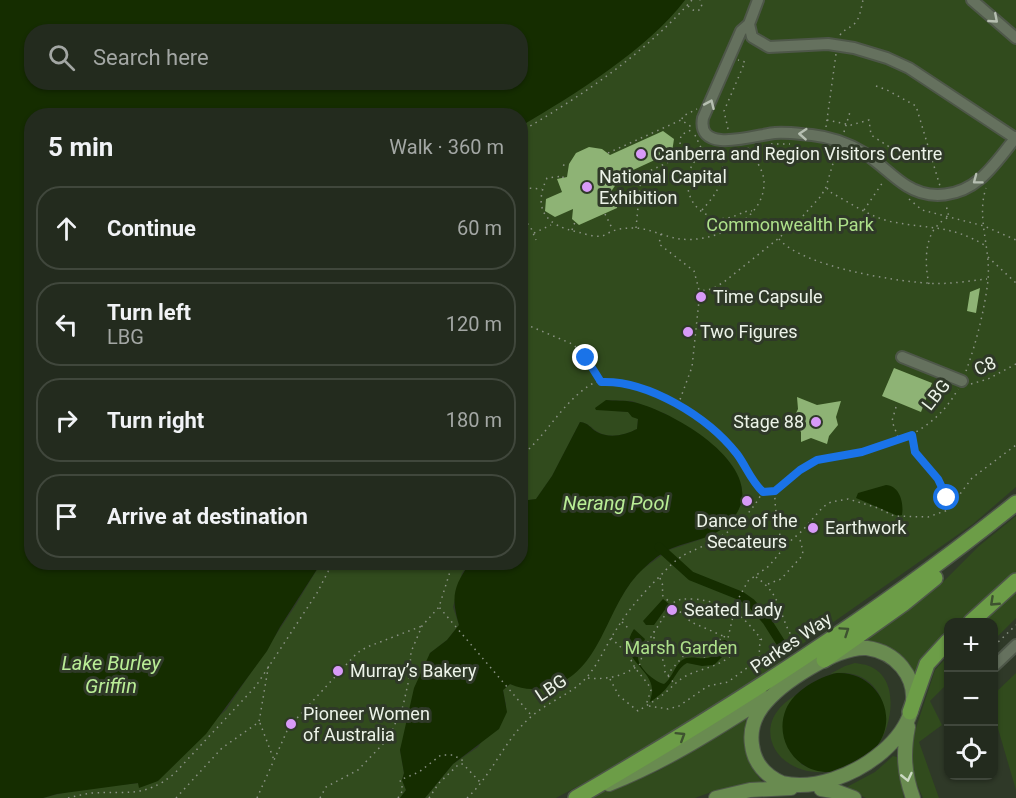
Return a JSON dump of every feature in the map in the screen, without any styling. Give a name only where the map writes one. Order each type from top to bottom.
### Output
[{"type":"highway","name":"Parkes Way","points":[[576,798],[659,750],[818,649],[921,577],[1016,503]]},
{"type":"highway","points":[[824,660],[903,604],[1016,509]]},
{"type":"highway","points":[[975,618],[1016,581]]},
{"type":"highway","points":[[910,712],[927,664],[944,645]]},
{"type":"main road","points":[[854,798],[838,792],[784,784],[766,773],[755,757],[752,731],[755,718],[768,700],[782,688],[824,660],[844,650],[872,648],[886,654],[900,665],[909,679],[912,694],[904,754],[906,776],[913,798]]},
{"type":"main road","name":"Parkes Way","points":[[576,798],[664,760],[782,688]]},
{"type":"main road","points":[[716,798],[750,790],[825,787],[839,783],[870,767],[889,750],[910,712]]},
{"type":"street","points":[[749,24],[752,37],[769,47],[838,45],[870,52],[902,64],[1015,138],[990,169],[973,184],[954,194],[943,195],[914,189],[862,152],[824,136],[774,133],[732,142],[707,135],[702,124],[741,31],[749,24],[758,0]]},
{"type":"street","points":[[972,0],[1016,38]]},
{"type":"street","points":[[902,357],[962,381]]},
{"type":"street","points":[[998,661],[1016,645]]},
{"type":"path","points":[[528,127],[625,63],[675,19],[692,0]]},
{"type":"path","points":[[687,5],[694,11],[698,11],[702,7],[700,0]]},
{"type":"path","points":[[824,136],[838,45],[843,30],[853,26],[858,19],[863,0]]},
{"type":"path","points":[[732,142],[724,111],[745,62]]},
{"type":"path","points":[[876,86],[916,106],[949,217],[936,226],[927,255],[925,267],[929,284]]},
{"type":"path","points":[[608,153],[681,120],[683,116],[703,105]]},
{"type":"path","points":[[700,291],[712,289],[724,282],[802,217],[826,188],[850,112]]},
{"type":"path","points":[[681,120],[694,129],[696,141],[704,152]]},
{"type":"path","points":[[827,120],[851,126],[869,120],[871,135],[894,150],[894,166],[864,210]]},
{"type":"path","points":[[680,144],[681,135],[694,129]]},
{"type":"path","points":[[762,144],[792,143]]},
{"type":"path","points":[[716,156],[755,146]]},
{"type":"path","points":[[563,178],[547,178],[543,189],[544,215],[553,224],[572,231],[603,236],[614,230],[636,228],[679,239],[710,236],[724,232],[746,219],[762,197],[763,173],[749,148]]},
{"type":"path","points":[[625,174],[632,179],[696,151],[723,159],[723,176],[715,195],[701,211]]},
{"type":"path","points":[[704,152],[691,166],[687,176],[690,198],[701,211],[717,218],[737,216],[750,209],[753,212]]},
{"type":"path","points":[[563,165],[568,166]]},
{"type":"path","points":[[636,228],[642,174]]},
{"type":"path","name":"LBG","points":[[775,491],[800,470],[817,460],[862,452],[912,435],[939,416],[951,402],[975,347],[988,279],[988,247],[981,217],[986,187]]},
{"type":"path","points":[[528,188],[543,189]]},
{"type":"path","points":[[826,188],[864,210],[892,222],[936,226],[966,236],[988,247]]},
{"type":"path","points":[[618,199],[640,189]]},
{"type":"path","points":[[604,214],[614,230]]},
{"type":"path","points":[[572,231],[575,222]]},
{"type":"path","points":[[533,234],[553,224]]},
{"type":"path","points":[[528,226],[536,240]]},
{"type":"path","points":[[984,226],[1016,240]]},
{"type":"path","points":[[661,234],[659,244],[694,272],[700,291],[692,367],[678,405]]},
{"type":"path","points":[[779,238],[786,248],[802,255],[849,270],[885,278],[929,284],[988,279]]},
{"type":"path","points":[[988,256],[1016,284]]},
{"type":"path","points":[[528,325],[570,343],[579,350],[601,382]]},
{"type":"path","name":"C8","points":[[962,381],[973,385],[1016,364]]},
{"type":"path","points":[[528,451],[563,407],[575,395],[594,383],[629,384],[660,396],[705,423],[736,453],[755,485],[763,492],[775,491],[774,502],[782,551]]},
{"type":"path","points":[[896,407],[892,421],[899,441]]},
{"type":"path","points":[[912,435],[915,452],[938,479],[952,506]]},
{"type":"path","points":[[728,638],[733,611],[748,581],[769,567],[831,502],[848,499],[878,508],[894,516],[928,517],[952,506],[972,478],[1016,445]]},
{"type":"path","name":"LBG","points":[[467,798],[531,716],[572,691],[586,678],[622,621],[667,568],[683,554],[714,541],[737,524],[753,509],[763,492]]},
{"type":"path","points":[[767,585],[781,579],[802,555],[798,535]]},
{"type":"path","points":[[68,798],[90,793],[138,793],[160,785],[187,761],[256,686],[269,662],[317,593],[329,570]]},
{"type":"path","points":[[320,798],[326,787],[358,770],[391,733],[403,706],[409,679],[411,652],[422,626],[439,607],[451,570]]},
{"type":"path","points":[[755,576],[774,592],[781,606],[784,625],[794,640]]},
{"type":"path","points":[[610,679],[619,696],[638,711],[667,692],[675,683],[717,665],[735,651],[728,638],[691,622],[662,595],[663,586],[659,577]]},
{"type":"path","points":[[586,678],[610,679],[640,664],[644,648],[671,603],[678,599],[708,600],[720,603],[750,624],[764,643]]},
{"type":"path","points":[[439,607],[531,716]]},
{"type":"path","points":[[622,621],[629,629]]},
{"type":"path","points":[[998,641],[1016,625]]},
{"type":"path","points":[[257,798],[287,731],[357,653],[422,626]]},
{"type":"path","points":[[655,630],[655,644],[665,665],[665,672],[675,683]]},
{"type":"path","points":[[670,678],[670,670],[687,652],[705,657],[711,654],[723,636]]},
{"type":"path","points":[[611,638],[628,654],[646,680],[651,690],[647,705]]},
{"type":"path","points":[[647,705],[653,708],[668,709],[679,705],[708,686],[728,682],[759,659],[760,638]]},
{"type":"path","points":[[269,662],[260,723],[274,761]]},
{"type":"path","points":[[176,798],[222,748],[260,723]]},
{"type":"path","points":[[398,798],[403,789],[401,780],[419,772],[441,755],[453,755],[462,760],[463,764],[481,782]]},
{"type":"path","points":[[429,798],[448,774],[459,764],[463,764]]},
{"type":"green space","name":"Commonwealth Park","points":[[685,0],[1016,0],[1016,487],[973,524],[781,659],[782,663],[640,753],[556,798],[425,798],[453,764],[478,747],[506,705],[503,690],[510,684],[535,690],[563,683],[599,641],[611,613],[640,571],[669,550],[702,539],[742,503],[742,487],[666,414],[632,401],[606,400],[617,411],[628,412],[638,419],[637,429],[612,436],[598,432],[586,423],[580,422],[552,476],[536,499],[528,500],[528,122],[665,22]]},
{"type":"green space","points":[[1016,516],[1016,574],[968,618],[944,618],[944,640],[916,677],[907,663],[864,642],[863,640],[937,588],[979,546]]},
{"type":"green space","points":[[317,570],[464,570],[453,607],[459,625],[447,640],[430,653],[400,750],[404,773],[402,780],[406,790],[400,798],[43,798],[103,787],[139,783],[139,787],[226,710]]},
{"type":"green space","points":[[1016,591],[1016,618],[998,636],[998,618],[988,618]]},
{"type":"green space","points":[[944,660],[944,687],[930,701],[942,725],[919,742],[939,798],[923,798],[908,764],[914,734],[935,670]]},
{"type":"green space","points":[[855,663],[867,665],[879,672],[886,681],[889,691],[890,715],[883,737],[877,746],[883,732],[885,718],[878,693],[870,683],[859,676],[846,673],[830,674]]},
{"type":"green space","points":[[1016,673],[1016,790],[998,729],[998,690]]},
{"type":"green space","points":[[798,694],[791,701],[801,764],[826,772],[808,771],[792,765],[773,745],[770,732],[773,719],[782,706]]},
{"type":"green space","points":[[746,718],[747,752],[762,782],[714,791],[695,798],[588,798],[658,771]]},
{"type":"green space","points":[[893,756],[897,757],[904,798],[866,798],[845,788],[875,772]]},
{"type":"water","name":"Lake Burley Griffin","points":[[0,0],[685,0],[670,18],[631,53],[609,70],[528,122],[528,108],[24,108],[24,570],[317,570],[267,651],[206,734],[158,781],[139,788],[138,783],[43,798],[0,798]]},
{"type":"water","name":"Nerang Pool","points":[[606,400],[630,401],[672,417],[694,430],[715,446],[731,464],[741,483],[741,503],[730,522],[716,533],[668,550],[640,572],[628,586],[592,654],[581,668],[567,679],[549,687],[529,689],[510,684],[503,690],[507,712],[499,729],[453,764],[425,798],[400,798],[406,790],[402,780],[404,773],[400,750],[414,688],[430,653],[447,640],[459,625],[454,599],[457,586],[466,570],[528,570],[528,500],[536,499],[552,476],[580,422],[597,432],[612,436],[637,429],[638,419],[632,417],[628,412],[596,410],[595,408]]},
{"type":"water","points":[[886,485],[895,488],[898,492],[902,515],[898,516],[856,498],[858,493]]},
{"type":"water","points":[[663,599],[669,604],[654,625],[646,625],[643,621]]},
{"type":"water","points":[[634,629],[645,639],[638,657],[641,666],[652,677],[664,684],[682,660],[711,657],[720,641],[728,642],[732,647],[732,653],[722,657],[714,665],[702,666],[687,663],[664,691],[650,702],[652,691],[650,681],[631,655],[629,648],[629,639]]},
{"type":"water","points":[[837,673],[851,674],[863,679],[873,687],[885,708],[886,721],[884,734],[873,750],[847,767],[834,772],[825,772],[804,765],[789,751],[783,731],[783,720],[786,709],[795,696],[815,681]]},
{"type":"building","name":"National Capital Exhibition","points":[[663,131],[674,139],[672,152],[631,171],[642,179],[632,185],[621,177],[610,193],[618,199],[617,208],[579,225],[572,219],[573,209],[555,217],[545,211],[546,199],[562,192],[557,179],[567,177],[569,164],[576,153],[589,147],[602,149],[610,155]]},
{"type":"building","points":[[980,288],[976,313],[967,311],[970,292]]},
{"type":"building","points":[[894,368],[932,383],[921,412],[882,396]]},
{"type":"building","name":"Stage 88","points":[[797,397],[817,405],[841,401],[836,417],[838,425],[829,436],[827,444],[811,438],[801,442],[801,432],[793,419],[798,409]]},
{"type":"waterway","points":[[659,547],[691,576],[741,596],[751,603],[767,621],[786,651]]},
{"type":"place","name":"Canberra and Region Visitors Centre","points":[[641,154]]},
{"type":"place","name":"National Capital Exhibition","points":[[587,187]]},
{"type":"place","name":"Time Capsule","points":[[701,297]]},
{"type":"place","name":"Two Figures","points":[[688,332]]},
{"type":"place","name":"Stage 88","points":[[816,422]]},
{"type":"place","name":"Dance of the Secateurs","points":[[747,501]]},
{"type":"place","name":"Earthwork","points":[[813,528]]},
{"type":"place","name":"Seated Lady","points":[[672,610]]},
{"type":"place","name":"Murray’s Bakery","points":[[338,671]]},
{"type":"place","name":"Pioneer Women of Australia","points":[[291,724]]},
{"type":"route","points":[[586,358],[601,382],[629,384],[660,396],[697,416],[736,453],[755,485],[763,492],[775,491],[800,470],[817,460],[862,452],[912,435],[915,452],[938,479],[947,498]]},
{"type":"park label","name":"Marsh Garden","points":[[681,648]]}]
